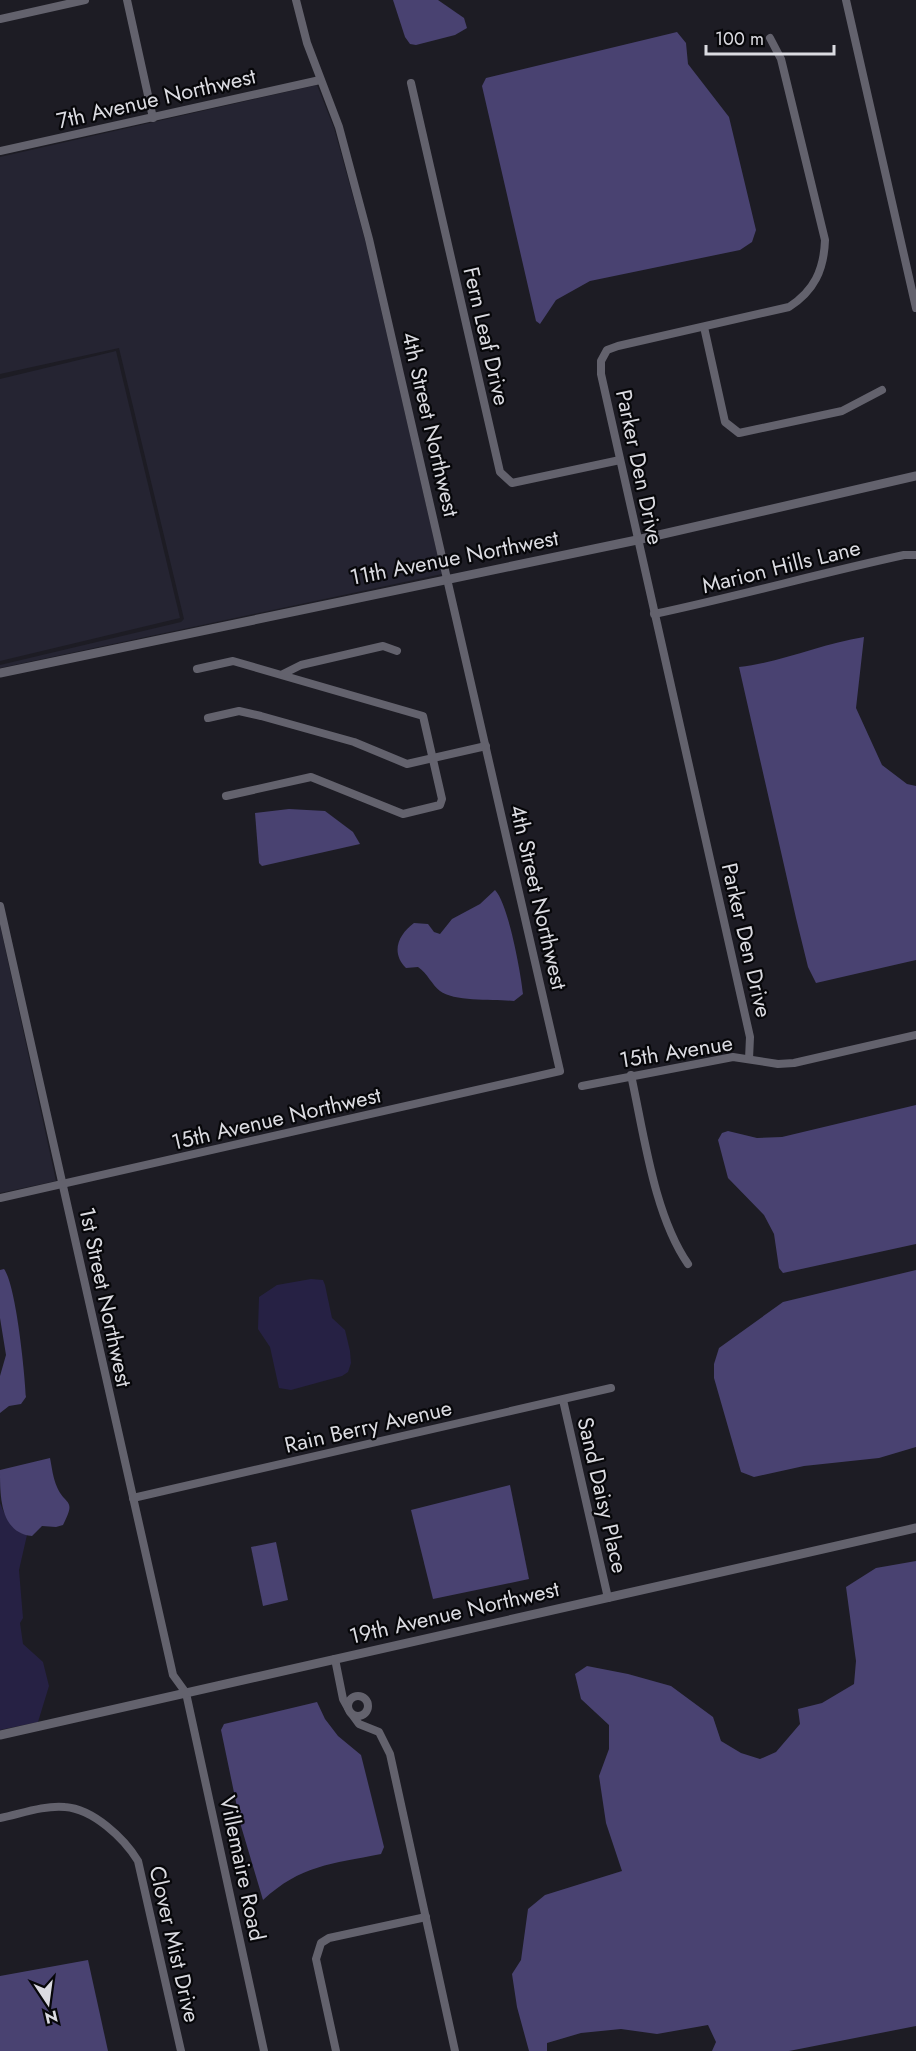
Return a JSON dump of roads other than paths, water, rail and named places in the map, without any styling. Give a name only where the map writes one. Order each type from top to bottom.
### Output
[{"type":"street","points":[[0,19],[85,0]]},
{"type":"street","points":[[127,0],[153,118]]},
{"type":"street","name":"4th Street Northwest","points":[[296,0],[320,80],[339,127],[369,239],[560,1071]]},
{"type":"street","points":[[846,0],[916,308]]},
{"type":"street","name":"Parker Den Drive","points":[[750,1059],[750,1037],[637,540],[601,374],[601,361],[607,350],[789,307],[812,287],[819,276],[824,259],[825,240],[783,70],[770,38]]},
{"type":"street","name":"7th Avenue Northwest","points":[[0,152],[320,80]]},
{"type":"street","name":"Fern Leaf Drive","points":[[411,83],[500,472],[505,479],[518,482],[620,460]]},
{"type":"street","points":[[704,327],[725,422],[739,433],[842,411],[882,390]]},
{"type":"street","name":"11th Avenue Northwest","points":[[0,673],[637,540],[916,476]]},
{"type":"street","name":"Marion Hills Lane","points":[[654,614],[758,592],[809,576],[904,555],[916,555]]},
{"type":"street","points":[[283,674],[301,665],[383,646],[397,651]]},
{"type":"street","points":[[197,669],[232,661],[423,716],[442,800],[440,805],[403,814],[311,777],[226,796]]},
{"type":"street","points":[[208,718],[239,711],[348,740],[407,764],[486,746]]},
{"type":"street","name":"1st Street Northwest","points":[[0,906],[173,1675],[186,1693]]},
{"type":"street","name":"15th Avenue","points":[[582,1086],[716,1060],[750,1059],[778,1064],[794,1063],[916,1035]]},
{"type":"street","name":"15th Avenue Northwest","points":[[0,1198],[560,1071]]},
{"type":"street","points":[[631,1075],[664,1219],[674,1245],[688,1264]]},
{"type":"street","name":"Rain Berry Avenue","points":[[133,1498],[611,1388]]},
{"type":"street","name":"Sand Daisy Place","points":[[563,1400],[608,1598]]},
{"type":"street","name":"19th Avenue Northwest","points":[[0,1736],[916,1528]]},
{"type":"street","points":[[335,1659],[343,1699],[359,1724],[379,1732],[390,1754],[455,2051]]},
{"type":"street","points":[[341,1688],[365,1700],[369,1728]]},
{"type":"street","name":"Villemaire Road","points":[[186,1693],[264,2051]]},
{"type":"street","points":[[350,1711],[349,1702],[355,1697]]},
{"type":"street","points":[[350,1711],[361,1715],[366,1711]]},
{"type":"street","name":"Clover Mist Drive","points":[[0,1817],[65,1807],[82,1811],[127,1842],[138,1861],[181,2051]]},
{"type":"street","points":[[336,2051],[316,1959],[321,1944],[329,1938],[426,1917]]}]
